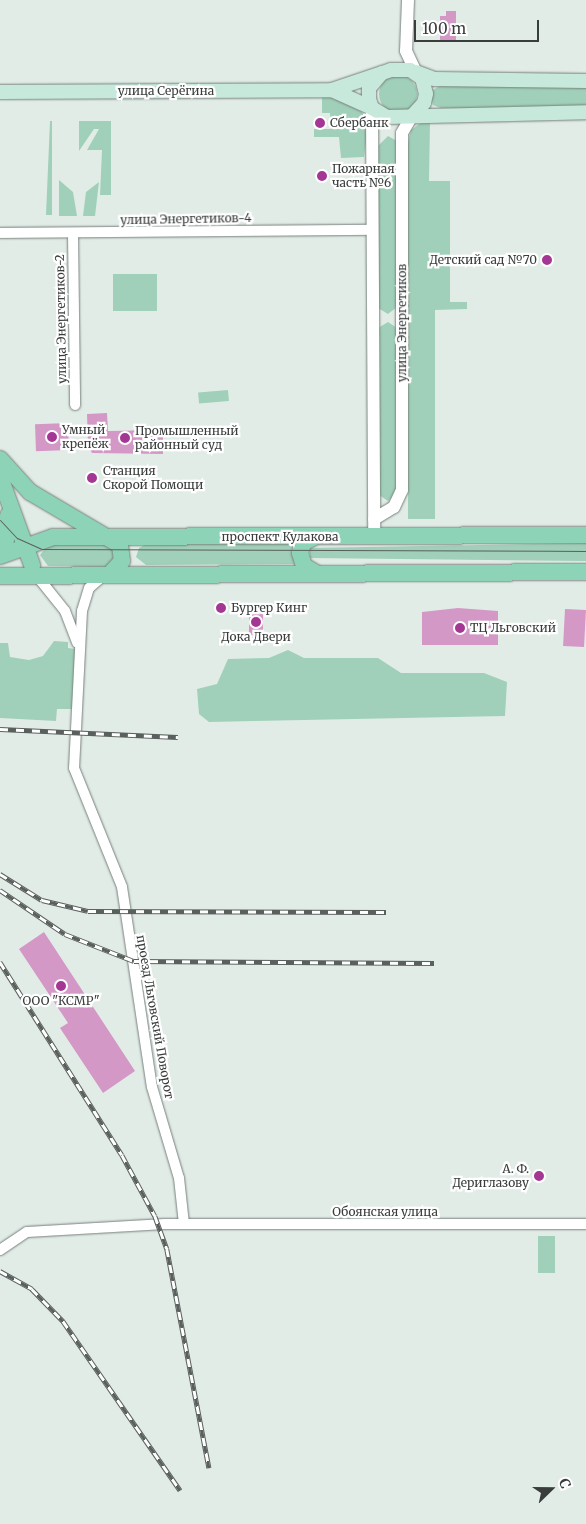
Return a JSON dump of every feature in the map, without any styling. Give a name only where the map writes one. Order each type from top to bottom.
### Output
[{"type":"main road","points":[[332,90],[382,73],[401,69],[434,79],[586,81]]},
{"type":"main road","points":[[412,116],[424,103],[426,94],[416,72]]},
{"type":"main road","points":[[372,108],[369,88],[382,73]]},
{"type":"main road","points":[[332,90],[387,117],[586,112]]},
{"type":"main road","name":"улица Серёгина","points":[[0,92],[332,90]]},
{"type":"main road","name":"проспект Кулакова","points":[[0,459],[30,492],[109,537],[586,535]]},
{"type":"main road","points":[[2,481],[23,546],[35,571]]},
{"type":"main road","points":[[0,550],[9,528],[2,481]]},
{"type":"main road","points":[[316,536],[303,543],[300,552],[304,566],[316,573]]},
{"type":"main road","points":[[35,571],[35,546],[53,537]]},
{"type":"main road","points":[[0,556],[23,546],[53,537],[109,537],[120,545],[123,555],[120,567],[110,574]]},
{"type":"main road","points":[[0,576],[35,571],[110,574],[586,572]]},
{"type":"street","points":[[408,0],[406,51],[416,72]]},
{"type":"street","points":[[382,73],[399,62],[406,51]]},
{"type":"street","points":[[372,108],[374,537]]},
{"type":"street","name":"улица Энергетиков","points":[[374,519],[394,507],[402,490],[402,133],[412,116]]},
{"type":"street","name":"улица Энергетиков-4","points":[[0,234],[372,230]]},
{"type":"street","name":"улица Энергетиков-2","points":[[73,233],[75,405]]},
{"type":"street","points":[[35,571],[65,611],[80,655]]},
{"type":"street","name":"проезд Льговский Поворот","points":[[110,574],[96,580],[84,598],[74,768],[122,887],[152,1087],[179,1178],[184,1224]]},
{"type":"street","points":[[0,1250],[28,1232],[184,1224]]},
{"type":"street","name":"Обоянская улица","points":[[184,1224],[586,1224]]},
{"type":"green space","points":[[398,75],[412,80],[417,94],[412,108],[398,113],[384,108],[379,94],[384,80]]},
{"type":"green space","points":[[441,85],[586,85],[586,108],[441,108],[433,105],[430,92]]},
{"type":"green space","points":[[322,95],[332,95],[362,112],[368,124],[364,157],[341,158],[339,137],[314,137],[314,129],[331,129],[330,113],[322,113]]},
{"type":"green space","points":[[50,121],[52,121],[52,215],[46,215]]},
{"type":"green space","points":[[79,121],[111,121],[111,195],[100,195],[102,150],[87,150],[99,129],[94,129],[79,151]]},
{"type":"green space","points":[[422,122],[430,122],[429,181],[450,181],[450,302],[467,302],[467,309],[435,310],[435,519],[408,519],[408,143],[411,130]]},
{"type":"green space","points":[[388,136],[397,141],[397,307],[388,314],[378,308],[377,147]]},
{"type":"green space","points":[[59,180],[73,192],[77,216],[59,216]]},
{"type":"green space","points":[[99,182],[95,216],[83,216],[86,192]]},
{"type":"green space","points":[[113,274],[157,274],[157,311],[113,311]]},
{"type":"green space","points":[[388,322],[397,328],[398,491],[388,501],[379,495],[378,328]]},
{"type":"green space","points":[[228,390],[229,401],[199,404],[198,393]]},
{"type":"green space","points":[[295,543],[291,550],[295,564],[146,565],[136,557],[139,548],[146,544]]},
{"type":"green space","points":[[586,543],[586,561],[310,558],[310,548]]},
{"type":"green space","points":[[48,545],[112,546],[116,559],[106,567],[48,566],[40,555]]},
{"type":"green space","points":[[54,641],[68,642],[68,648],[75,649],[75,709],[57,709],[56,721],[0,718],[0,643],[8,643],[10,657],[29,660],[43,656]]},
{"type":"green space","points":[[288,650],[304,658],[378,658],[401,673],[484,673],[507,682],[505,716],[209,722],[199,714],[197,689],[217,684],[228,659],[269,658]]},
{"type":"green space","points":[[538,1236],[555,1236],[555,1273],[538,1273]]},
{"type":"building","points":[[446,11],[456,11],[456,40],[440,40],[440,16],[446,16]]},
{"type":"building","name":"Промышленный районный суд","points":[[107,413],[108,431],[163,430],[163,454],[92,453],[88,445],[87,414]]},
{"type":"building","name":"Умный крепёж","points":[[68,423],[69,450],[36,451],[35,424]]},
{"type":"building","name":"Дока Двери","points":[[249,606],[263,606],[263,635],[249,635]]},
{"type":"building","name":"ТЦ Льговский","points":[[458,608],[498,611],[498,645],[422,645],[422,612]]},
{"type":"building","points":[[565,609],[586,610],[584,647],[563,646]]},
{"type":"building","name":"ООО \"КСМР\"","points":[[44,932],[135,1071],[103,1093],[60,1028],[68,1023],[19,949]]},
{"type":"tram line","points":[[0,520],[17,538],[42,549],[586,551]]},
{"type":"railway","points":[[0,729],[178,737]]},
{"type":"railway","points":[[0,874],[42,900],[88,911],[386,912]]},
{"type":"railway","points":[[0,890],[65,934],[134,961],[434,963]]},
{"type":"railway","points":[[0,962],[122,1155],[155,1216],[167,1249],[209,1468]]},
{"type":"railway","points":[[0,1271],[32,1289],[63,1321],[180,1490]]},
{"type":"place","name":"Сбербанк","points":[[320,123]]},
{"type":"place","name":"Пожарная часть №6","points":[[322,176]]},
{"type":"place","name":"Детский сад №70","points":[[547,260]]},
{"type":"place","name":"Умный крепёж","points":[[52,437]]},
{"type":"place","name":"Промышленный районный суд","points":[[125,438]]},
{"type":"place","name":"Станция Скорой Помощи","points":[[92,478]]},
{"type":"place","name":"Бургер Кинг","points":[[221,608]]},
{"type":"place","name":"Дока Двери","points":[[256,622]]},
{"type":"place","name":"ТЦ Льговский","points":[[460,628]]},
{"type":"place","name":"ООО \"КСМР\"","points":[[61,986]]},
{"type":"place","name":"А. Ф. Дериглазову","points":[[539,1176]]}]
